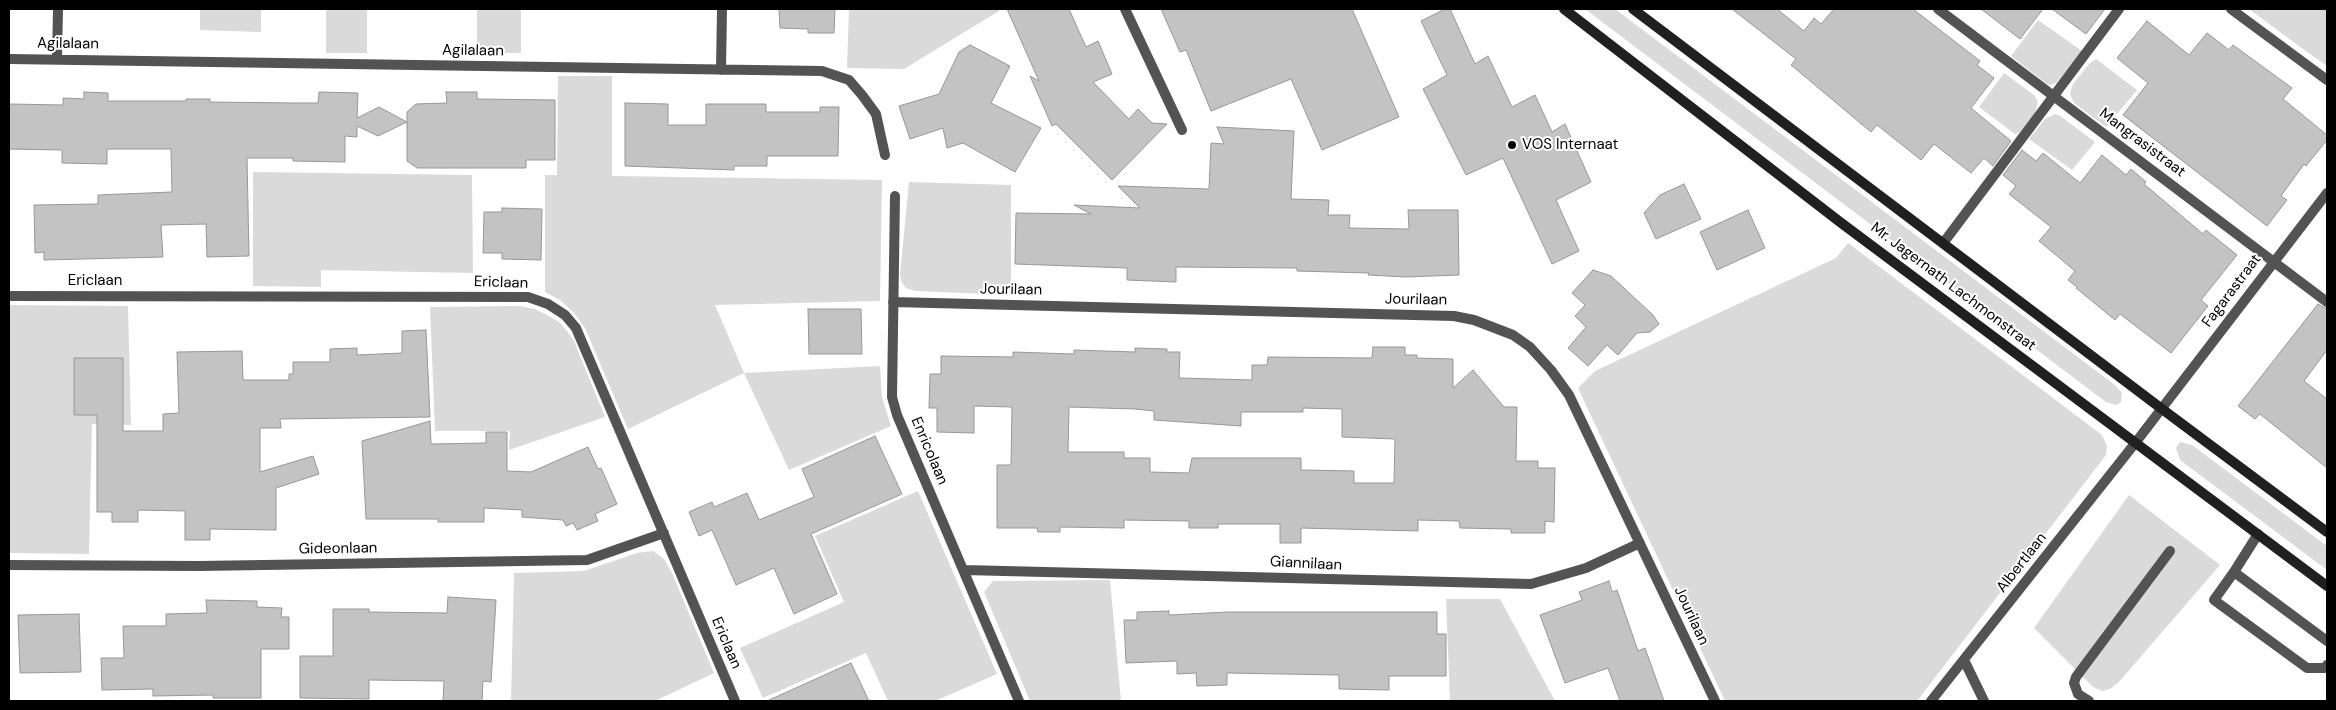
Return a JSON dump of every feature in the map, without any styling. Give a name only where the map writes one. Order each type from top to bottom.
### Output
[{"type":"main road","name":"Mr. Jagernath Lachmonstraat","points":[[1564,9],[1840,222],[2327,586]]},
{"type":"main road","name":"Mr. Jagernath Lachmonstraat","points":[[1633,9],[2327,532]]},
{"type":"street","points":[[57,59],[58,9]]},
{"type":"street","points":[[721,70],[722,9]]},
{"type":"street","points":[[1125,9],[1182,130]]},
{"type":"street","name":"Mangrasistraat","points":[[1938,9],[2327,302]]},
{"type":"street","points":[[1944,242],[2118,9]]},
{"type":"street","points":[[2231,9],[2327,80]]},
{"type":"street","name":"Agilalaan","points":[[9,58],[822,71],[849,80],[876,114],[885,155]]},
{"type":"street","name":"Fagarastraat","points":[[2136,442],[2327,193]]},
{"type":"street","name":"Enricolaan","points":[[895,196],[892,397],[897,415],[1019,701]]},
{"type":"street","name":"Ericlaan","points":[[9,296],[528,297],[548,304],[566,315],[576,328],[734,701]]},
{"type":"street","name":"Jourilaan","points":[[893,302],[1454,316],[1474,320],[1513,335],[1530,347],[1551,370],[1569,395],[1715,701]]},
{"type":"street","name":"Albertlaan","points":[[1931,701],[2136,442]]},
{"type":"street","name":"Gideonlaan","points":[[9,565],[199,566],[587,560],[664,533]]},
{"type":"street","points":[[2258,534],[2214,600],[2307,668],[2325,668],[2327,666]]},
{"type":"street","name":"Giannilaan","points":[[964,570],[1230,575],[1379,582],[1530,584],[1586,568],[1640,543]]},
{"type":"street","points":[[2089,701],[2078,694],[2074,684],[2076,677],[2170,551]]},
{"type":"street","points":[[2234,572],[2327,641]]},
{"type":"street","points":[[1964,660],[1984,701]]},
{"type":"shaded area","points":[[200,9],[261,9],[261,32],[200,30]]},
{"type":"shaded area","points":[[326,9],[367,9],[367,53],[326,53]]},
{"type":"shaded area","points":[[477,9],[521,9],[521,53],[477,53]]},
{"type":"shaded area","points":[[849,9],[998,9],[999,11],[904,69],[847,68]]},
{"type":"shaded area","points":[[1585,9],[1615,9],[2115,385],[2122,393],[2121,402],[2116,405],[2106,402]]},
{"type":"shaded area","points":[[2249,9],[2327,9],[2327,66],[2303,49]]},
{"type":"shaded area","points":[[2038,20],[2082,51],[2057,82],[2051,85],[2047,84],[2011,56]]},
{"type":"shaded area","points":[[2096,59],[2137,90],[2106,127],[2074,103],[2070,94],[2073,84],[2090,63]]},
{"type":"shaded area","points":[[2004,73],[2034,95],[2038,101],[2035,113],[2019,133],[2015,134],[1979,107]]},
{"type":"shaded area","points":[[558,76],[612,76],[612,176],[882,180],[880,301],[715,305],[744,373],[628,429],[585,328],[574,313],[560,300],[545,292],[545,175],[557,175]]},
{"type":"shaded area","points":[[2055,114],[2095,142],[2072,170],[2029,139],[2045,119]]},
{"type":"shaded area","points":[[253,172],[472,175],[473,273],[321,270],[321,287],[253,286]]},
{"type":"shaded area","points":[[909,182],[1011,185],[1011,295],[915,291],[906,288],[901,281],[900,274]]},
{"type":"shaded area","points":[[1848,243],[2102,435],[2107,446],[2106,455],[1917,701],[1725,701],[1578,388],[1595,371],[1836,258]]},
{"type":"shaded area","points":[[9,305],[128,306],[131,425],[92,424],[89,554],[9,553]]},
{"type":"shaded area","points":[[520,306],[535,309],[549,316],[559,322],[567,331],[574,341],[605,417],[509,450],[510,431],[435,431],[430,307]]},
{"type":"shaded area","points":[[880,366],[882,397],[891,426],[789,470],[744,373]]},
{"type":"shaded area","points":[[2180,442],[2192,445],[2327,546],[2327,570],[2180,460],[2176,448]]},
{"type":"shaded area","points":[[918,491],[997,674],[935,701],[888,701],[866,653],[763,698],[740,648],[844,602],[815,536]]},
{"type":"shaded area","points":[[2129,495],[2220,565],[2118,683],[2110,689],[2102,691],[2093,687],[2034,628]]},
{"type":"shaded area","points":[[653,551],[664,559],[672,573],[714,673],[655,701],[511,701],[514,573],[584,571],[637,553]]},
{"type":"shaded area","points":[[10,575],[10,701],[9,701]]},
{"type":"shaded area","points":[[1110,580],[1121,701],[1030,701],[984,592],[993,581]]},
{"type":"shaded area","points":[[1446,599],[1500,599],[1555,701],[1450,701]]},
{"type":"building","points":[[779,9],[835,9],[834,33],[808,33],[808,29],[780,28]]},
{"type":"building","points":[[1007,9],[1069,9],[1086,47],[1098,41],[1112,74],[1093,82],[1129,119],[1138,109],[1152,123],[1167,124],[1112,180],[1056,124],[1052,126],[1030,76],[1039,81]]},
{"type":"building","points":[[1161,9],[1352,9],[1399,117],[1322,150],[1291,79],[1211,111],[1186,50],[1180,52]]},
{"type":"building","name":"VOS Internaat","points":[[1445,9],[1450,9],[1475,64],[1488,56],[1512,107],[1535,95],[1552,132],[1565,124],[1591,182],[1556,200],[1579,251],[1552,264],[1503,158],[1466,175],[1423,89],[1447,75],[1421,21]]},
{"type":"building","points":[[1732,9],[1777,9],[1804,31],[1814,18],[1821,24],[1834,9],[1913,9],[1980,61],[1977,65],[1994,78],[1971,108],[2011,141],[1993,166],[1984,158],[1971,173],[1934,144],[1921,160],[1877,125],[1871,132],[1791,65],[1796,59]]},
{"type":"building","points":[[1981,9],[2043,9],[2020,39]]},
{"type":"building","points":[[2052,9],[2105,9],[2086,34]]},
{"type":"building","points":[[2147,21],[2189,55],[2207,33],[2229,50],[2233,45],[2292,88],[2283,99],[2327,135],[2327,140],[2306,166],[2304,164],[2281,196],[2287,200],[2267,226],[2123,115],[2148,83],[2117,58]]},
{"type":"building","points":[[970,45],[1010,66],[991,103],[1041,128],[1015,172],[963,143],[947,148],[943,128],[910,139],[899,106],[939,94],[959,52]]},
{"type":"building","points":[[84,92],[108,93],[108,101],[186,101],[186,99],[210,99],[210,102],[294,103],[318,103],[319,92],[358,93],[357,118],[379,107],[407,122],[378,136],[357,126],[357,137],[345,136],[345,162],[293,161],[293,158],[247,158],[249,256],[207,257],[206,224],[161,225],[163,257],[44,260],[44,252],[35,253],[34,205],[98,204],[98,195],[172,192],[171,149],[107,149],[107,164],[62,163],[62,150],[9,149],[9,104],[63,105],[63,98],[84,99]]},
{"type":"building","points":[[446,92],[477,92],[477,99],[555,100],[555,160],[526,160],[526,168],[417,168],[407,161],[407,112],[416,104],[447,103]]},
{"type":"building","points":[[625,103],[668,104],[668,125],[706,125],[706,104],[766,104],[766,112],[820,112],[820,107],[839,107],[838,156],[767,156],[767,166],[734,166],[734,170],[625,166]]},
{"type":"building","points":[[1217,127],[1294,131],[1291,199],[1329,200],[1328,215],[1350,215],[1349,228],[1409,229],[1408,210],[1458,210],[1459,275],[1406,277],[1368,275],[1369,273],[1297,271],[1297,268],[1176,267],[1176,282],[1127,280],[1127,268],[1015,264],[1016,213],[1091,214],[1074,205],[1140,208],[1118,186],[1209,189],[1211,143],[1224,144]]},
{"type":"building","points":[[2022,150],[2036,161],[2043,153],[2080,183],[2102,155],[2126,175],[2131,169],[2146,182],[2144,184],[2203,234],[2206,230],[2237,255],[2201,300],[2208,306],[2171,353],[2120,314],[2115,320],[2076,288],[2068,280],[2075,271],[2039,241],[2051,227],[2009,194],[2016,186],[2003,175]]},
{"type":"building","points":[[1684,184],[1701,219],[1656,239],[1644,213],[1660,195]]},
{"type":"building","points":[[502,208],[542,209],[541,260],[502,259],[502,253],[483,253],[484,212],[502,212]]},
{"type":"building","points":[[1748,210],[1765,248],[1717,270],[1700,232]]},
{"type":"building","points":[[1593,270],[1611,276],[1653,315],[1659,324],[1650,332],[1637,333],[1618,355],[1607,345],[1588,366],[1568,348],[1586,327],[1575,316],[1585,305],[1572,293]]},
{"type":"building","points":[[2318,304],[2327,309],[2327,350],[2304,381],[2327,399],[2327,468],[2260,414],[2255,419],[2238,406]]},
{"type":"building","points":[[808,309],[861,309],[862,354],[809,354]]},
{"type":"building","points":[[426,330],[430,417],[280,419],[281,428],[260,428],[260,472],[313,456],[319,474],[276,488],[276,530],[210,529],[210,540],[185,540],[185,511],[138,510],[138,522],[112,522],[112,512],[97,512],[97,415],[74,415],[74,358],[123,358],[123,431],[163,431],[163,414],[179,413],[177,352],[242,351],[243,380],[289,380],[289,374],[293,374],[293,362],[330,362],[330,349],[357,348],[357,355],[402,353],[402,331]]},
{"type":"building","points":[[1373,347],[1405,347],[1405,355],[1417,355],[1417,358],[1453,359],[1453,388],[1473,370],[1504,407],[1517,407],[1516,461],[1538,461],[1538,468],[1555,468],[1554,522],[1545,521],[1545,533],[1511,533],[1511,529],[1460,528],[1459,521],[1418,520],[1418,531],[1301,528],[1301,543],[1280,543],[1280,524],[1218,524],[1218,528],[1189,528],[1189,521],[1124,520],[1124,528],[1060,527],[1060,532],[1038,532],[1037,528],[997,528],[997,465],[1011,465],[1012,407],[974,406],[974,433],[937,432],[937,408],[929,408],[930,374],[941,374],[941,356],[1013,357],[1013,352],[1074,354],[1074,350],[1135,352],[1135,348],[1167,349],[1167,352],[1180,352],[1179,378],[1252,380],[1252,365],[1267,365],[1268,357],[1372,358]],"holes":[[[1069,407],[1154,411],[1154,420],[1241,426],[1241,412],[1303,412],[1303,408],[1342,409],[1342,437],[1395,439],[1394,483],[1354,483],[1354,471],[1301,470],[1301,458],[1192,458],[1189,473],[1150,472],[1150,458],[1124,458],[1124,452],[1068,452]]]},
{"type":"building","points":[[430,421],[431,444],[486,443],[486,432],[507,432],[507,471],[531,472],[588,447],[598,469],[601,468],[617,504],[595,514],[598,521],[577,530],[573,523],[566,526],[563,520],[522,517],[522,510],[484,508],[484,522],[438,522],[438,519],[366,519],[362,441]]},
{"type":"building","points":[[875,436],[902,494],[811,534],[837,594],[794,614],[774,568],[736,585],[712,530],[699,536],[689,512],[712,502],[714,507],[747,493],[759,520],[814,497],[802,469]]},
{"type":"building","points":[[1609,581],[1612,592],[1617,590],[1638,651],[1645,648],[1664,701],[1620,701],[1608,668],[1565,683],[1540,615],[1582,600],[1579,592]]},
{"type":"building","points":[[448,597],[496,600],[491,682],[483,681],[482,701],[443,701],[444,681],[369,680],[369,699],[300,698],[300,656],[333,656],[333,609],[369,609],[369,612],[447,613]]},
{"type":"building","points":[[206,600],[257,601],[257,607],[282,608],[281,617],[289,617],[289,649],[261,649],[261,698],[213,698],[213,695],[153,696],[153,689],[102,690],[101,658],[124,658],[123,626],[166,626],[166,614],[207,613]]},
{"type":"building","points":[[1169,611],[1169,615],[1228,612],[1437,612],[1437,634],[1446,634],[1446,676],[1389,676],[1389,690],[1339,689],[1339,675],[1227,673],[1227,685],[1197,686],[1196,673],[1177,674],[1177,661],[1126,663],[1124,620],[1137,620],[1137,612]]},
{"type":"building","points":[[79,614],[81,672],[20,673],[18,615]]},
{"type":"building","points":[[851,663],[869,701],[767,701]]},
{"type":"place","name":"VOS Internaat","points":[[1512,145]]}]
